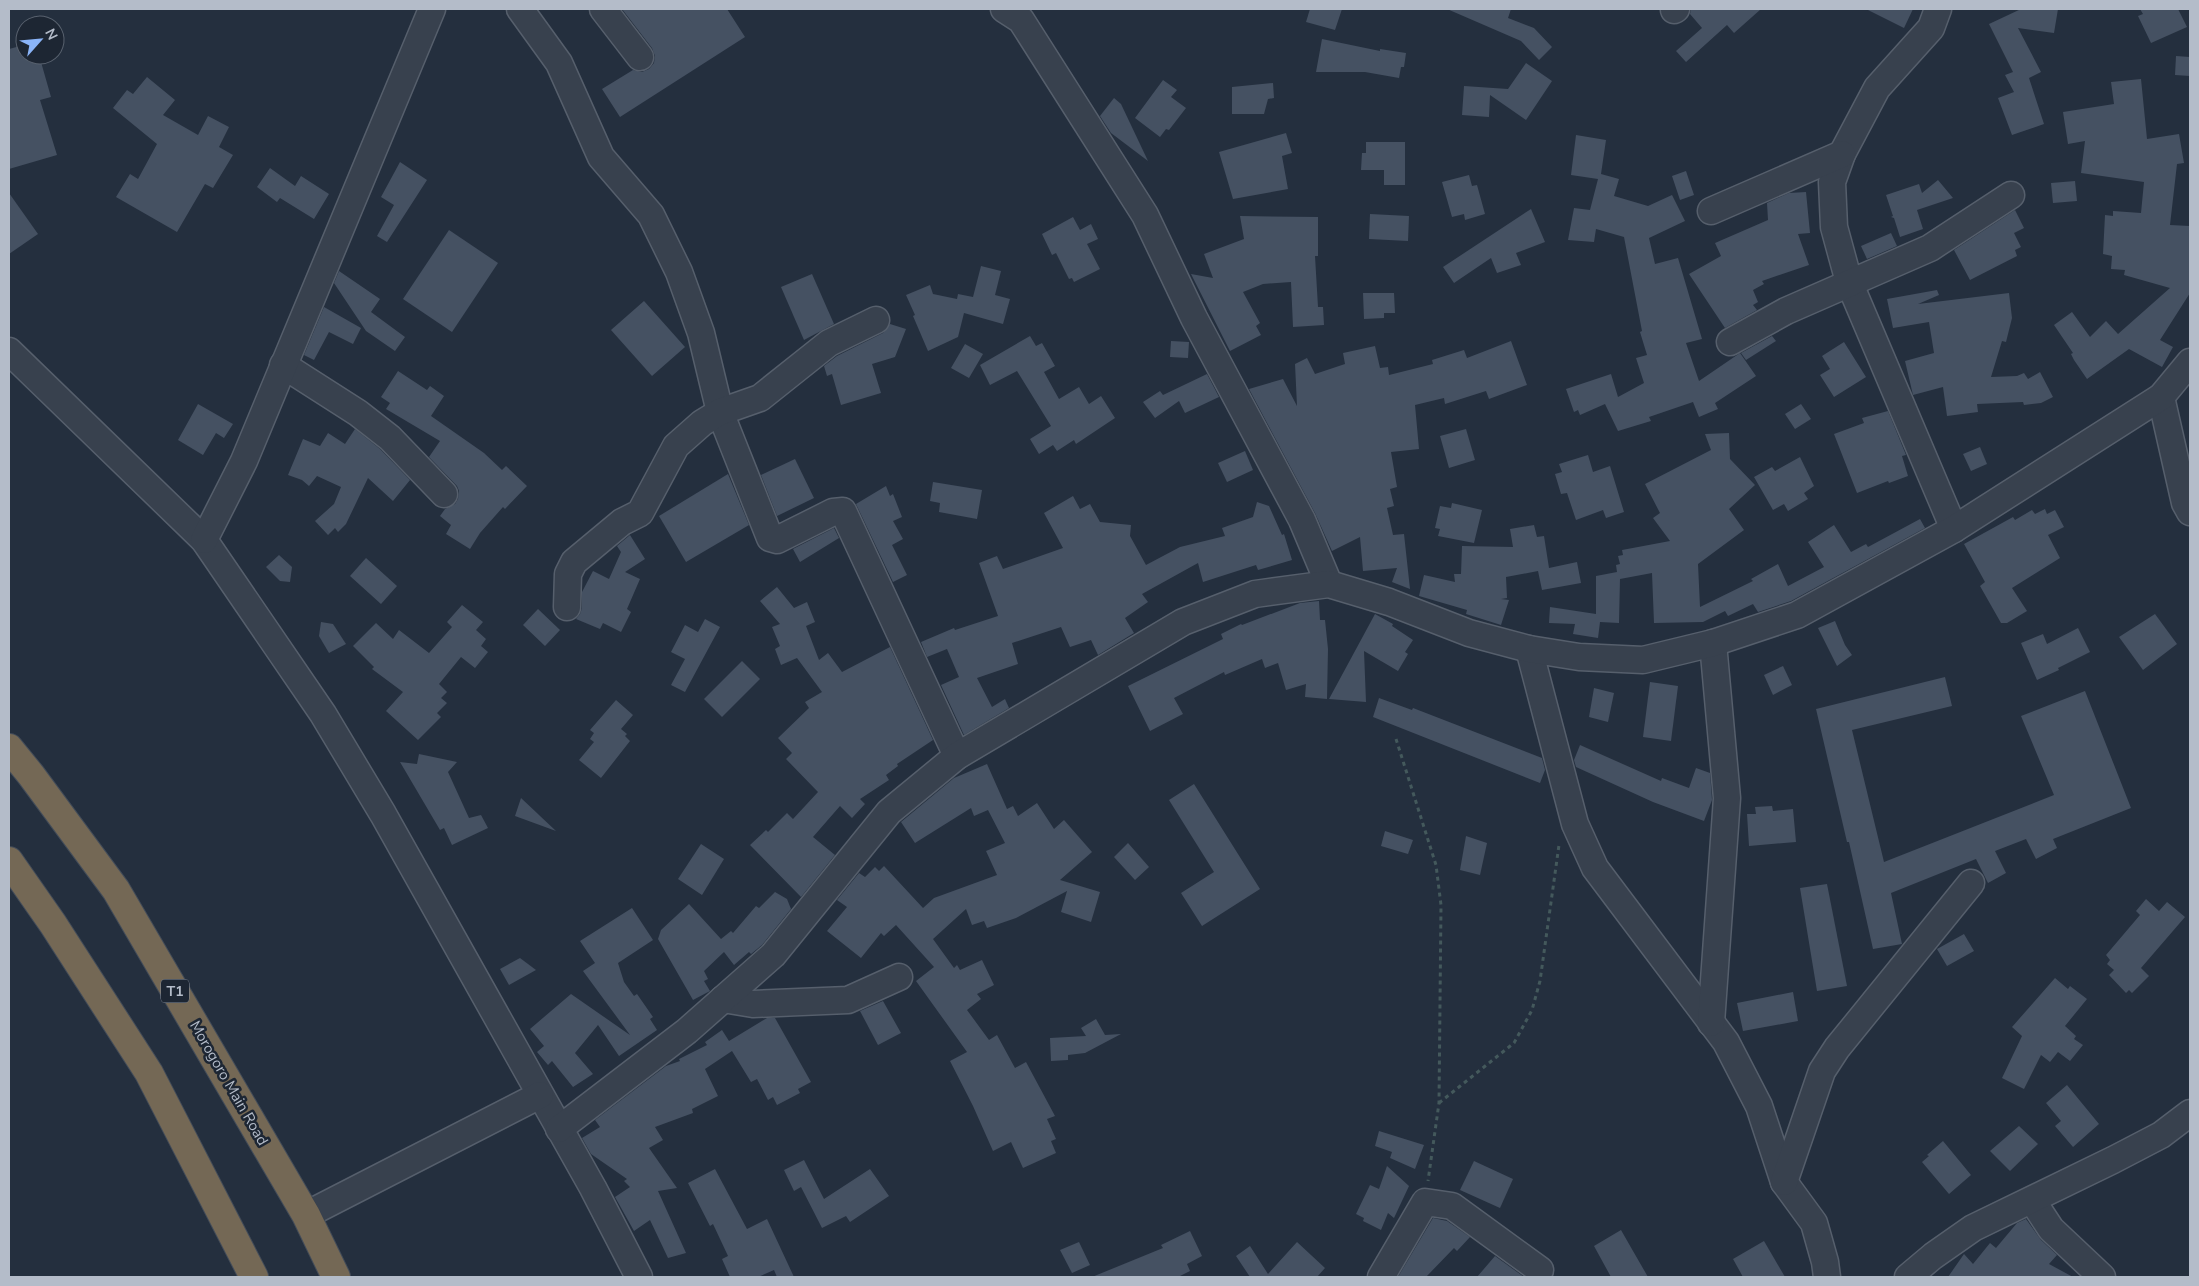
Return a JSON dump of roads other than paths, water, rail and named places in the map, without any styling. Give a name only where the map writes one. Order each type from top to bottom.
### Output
[{"type":"highway","name":"Morogoro Main Road","points":[[9,748],[116,890],[306,1216],[336,1277]]},
{"type":"highway","points":[[9,861],[148,1073],[254,1277]]},
{"type":"street","points":[[204,540],[244,461],[432,9]]},
{"type":"street","points":[[520,9],[559,64],[601,157],[651,215],[679,272],[701,333],[720,412],[770,538],[777,540],[833,512],[843,511],[957,756]]},
{"type":"street","points":[[604,9],[640,57]]},
{"type":"street","points":[[1004,9],[1021,20],[1145,215],[1194,318],[1302,520],[1329,584]]},
{"type":"street","points":[[1938,9],[1931,28],[1877,88],[1842,154],[1832,182],[1832,191],[1834,227],[1850,282],[1954,529]]},
{"type":"street","points":[[1711,211],[1842,154]]},
{"type":"street","points":[[1730,342],[1786,311],[1930,248],[2011,195]]},
{"type":"street","points":[[567,608],[568,574],[574,562],[622,522],[640,513],[676,446],[702,423],[720,412],[760,398],[829,343],[876,320]]},
{"type":"street","points":[[9,351],[204,540],[323,714],[378,806],[603,1206],[639,1277]]},
{"type":"street","points":[[559,1129],[687,1031],[773,954],[889,812],[957,756],[1183,622],[1255,594],[1329,584],[1389,602],[1469,633],[1529,649],[1579,657],[1643,660],[1713,643],[1797,615],[1954,529],[2160,397],[2190,362]]},
{"type":"street","points":[[284,365],[358,413],[390,438],[444,494]]},
{"type":"street","points":[[2160,397],[2185,503],[2190,512]]},
{"type":"street","points":[[1712,1023],[1727,798],[1713,643]]},
{"type":"street","points":[[1529,649],[1575,824],[1595,868],[1726,1042],[1759,1106],[1784,1182],[1814,1223],[1826,1262],[1827,1277]]},
{"type":"street","points":[[1784,1182],[1822,1071],[1971,883]]},
{"type":"street","points":[[723,999],[753,1004],[848,1000],[899,977]]},
{"type":"street","points":[[306,1216],[540,1096]]},
{"type":"street","points":[[1908,1277],[1933,1256],[1973,1228],[2162,1135],[2190,1114]]},
{"type":"street","points":[[2032,1200],[2051,1229],[2102,1277]]},
{"type":"street","points":[[1381,1277],[1425,1202],[1452,1206],[1540,1270]]}]
